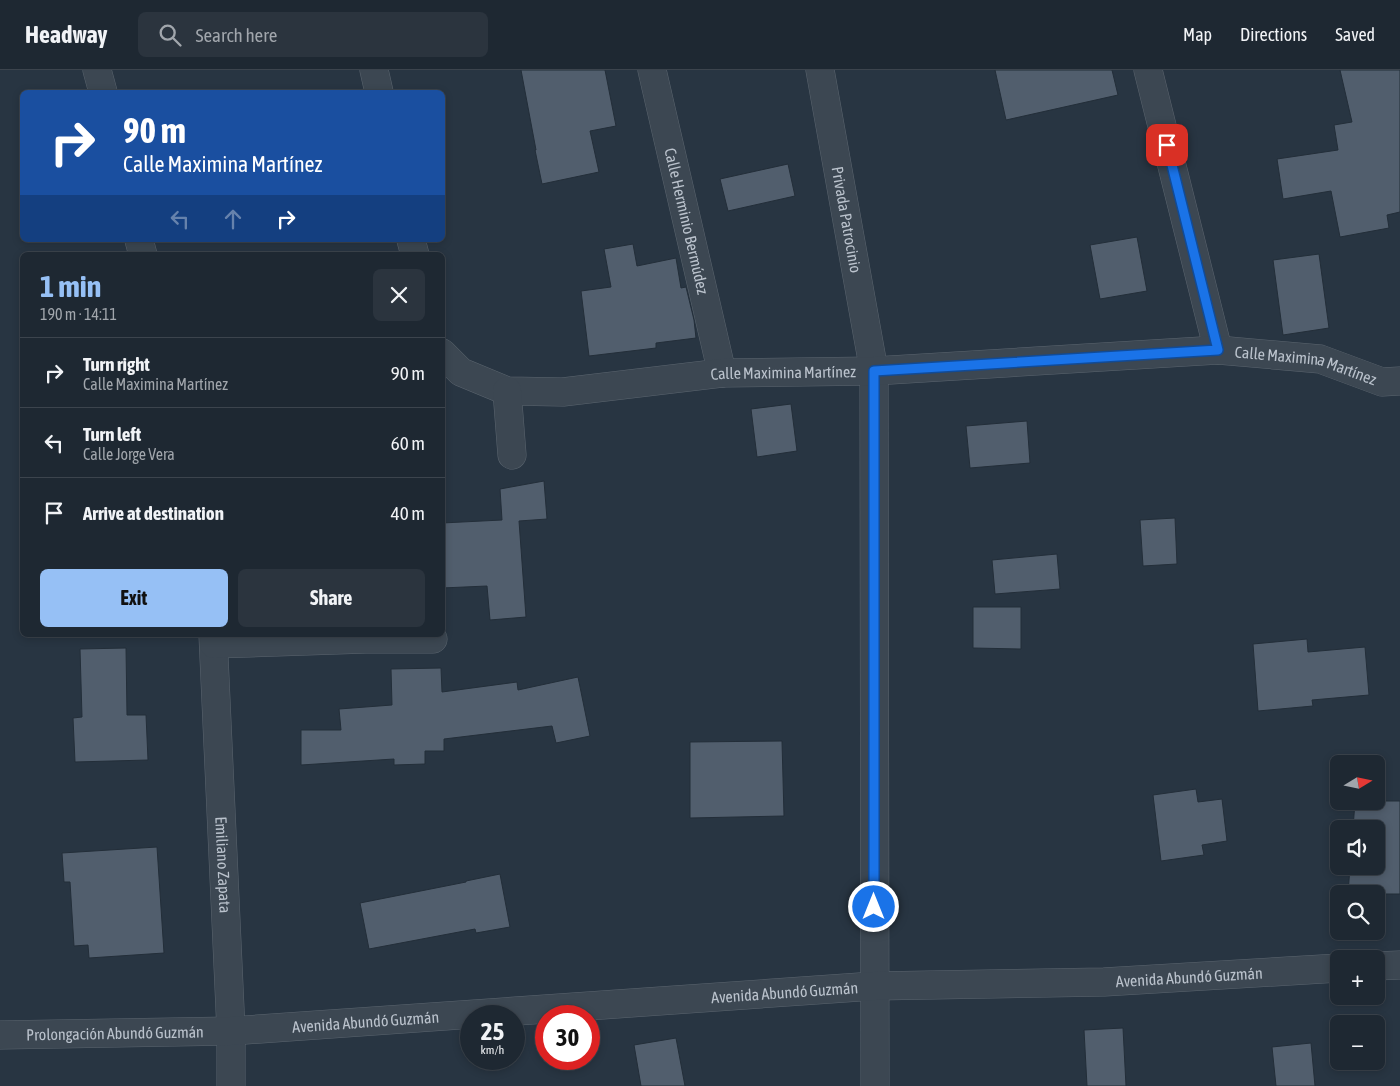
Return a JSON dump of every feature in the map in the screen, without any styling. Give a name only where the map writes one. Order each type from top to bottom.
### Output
[{"type":"street","points":[[97,70],[102,90]]},
{"type":"street","points":[[374,70],[379,90]]},
{"type":"street","name":"Calle Herminio Bermúdez","points":[[652,70],[722,373]]},
{"type":"street","name":"Privada Patrocinio","points":[[820,70],[874,371],[875,1086]]},
{"type":"street","points":[[1148,70],[1218,350]]},
{"type":"street","name":"Calle Maximina Martínez","points":[[445,356],[461,372],[507,391],[563,392],[722,373],[874,371],[1218,350],[1320,359],[1382,382],[1400,381]]},
{"type":"street","points":[[507,391],[512,456]]},
{"type":"street","name":"Emiliano Zapata","points":[[231,1086],[231,1031],[214,640],[433,639]]},
{"type":"street","points":[[1385,966],[1400,965]]},
{"type":"street","name":"Avenida Abundó Guzmán","points":[[231,1031],[874,986],[1104,982],[1330,969]]},
{"type":"street","name":"Prolongación Abundó Guzmán","points":[[0,1035],[231,1031]]},
{"type":"building","points":[[521,70],[605,70],[616,126],[590,131],[599,172],[542,184]]},
{"type":"building","points":[[995,70],[1112,70],[1118,95],[1006,120]]},
{"type":"building","points":[[1340,70],[1400,70],[1400,212],[1387,215],[1389,228],[1340,237],[1331,191],[1283,199],[1277,159],[1338,150],[1334,125],[1352,122]]},
{"type":"building","points":[[788,164],[795,196],[728,211],[720,179]]},
{"type":"building","points":[[1137,237],[1147,291],[1100,299],[1090,245]]},
{"type":"building","points":[[633,244],[637,266],[676,258],[681,288],[686,287],[694,320],[696,338],[656,343],[656,348],[589,356],[581,291],[611,287],[604,249]]},
{"type":"building","points":[[1319,254],[1329,328],[1283,335],[1273,260]]},
{"type":"building","points":[[791,404],[797,451],[757,457],[751,409]]},
{"type":"building","points":[[1027,421],[1030,463],[970,468],[966,426]]},
{"type":"building","points":[[544,481],[547,519],[519,521],[526,617],[490,620],[487,586],[445,588],[445,523],[502,520],[500,489]]},
{"type":"building","points":[[1175,518],[1177,564],[1143,566],[1140,520]]},
{"type":"building","points":[[1057,554],[1060,589],[995,594],[992,560]]},
{"type":"building","points":[[973,607],[1021,607],[1021,649],[973,648]]},
{"type":"building","points":[[1307,639],[1308,652],[1365,647],[1369,695],[1312,700],[1313,706],[1258,711],[1253,644]]},
{"type":"building","points":[[126,648],[127,715],[146,715],[148,760],[75,762],[73,718],[82,717],[80,649]]},
{"type":"building","points":[[441,668],[442,692],[517,682],[518,690],[578,677],[590,736],[556,743],[552,726],[444,739],[444,751],[425,751],[425,764],[394,765],[394,759],[301,765],[301,730],[341,730],[339,709],[392,705],[391,669]]},
{"type":"building","points":[[782,741],[784,816],[690,818],[690,742]]},
{"type":"building","points":[[1196,789],[1198,802],[1222,799],[1227,841],[1202,845],[1204,855],[1161,861],[1153,795]]},
{"type":"building","points":[[1385,801],[1400,801],[1400,894],[1385,894],[1385,885],[1349,885],[1349,875],[1385,875],[1385,820],[1354,820],[1354,810],[1385,810]]},
{"type":"building","points":[[157,847],[164,953],[89,958],[88,945],[74,946],[70,882],[64,882],[62,853]]},
{"type":"building","points":[[500,874],[510,927],[476,933],[475,929],[369,949],[360,903]]},
{"type":"building","points":[[1123,1028],[1126,1086],[1087,1086],[1084,1030]]},
{"type":"building","points":[[676,1038],[685,1086],[641,1086],[634,1045]]},
{"type":"building","points":[[1311,1043],[1315,1086],[1276,1086],[1272,1047]]},
{"type":"route","points":[[874,907],[874,371],[1218,350],[1167,145]]}]
